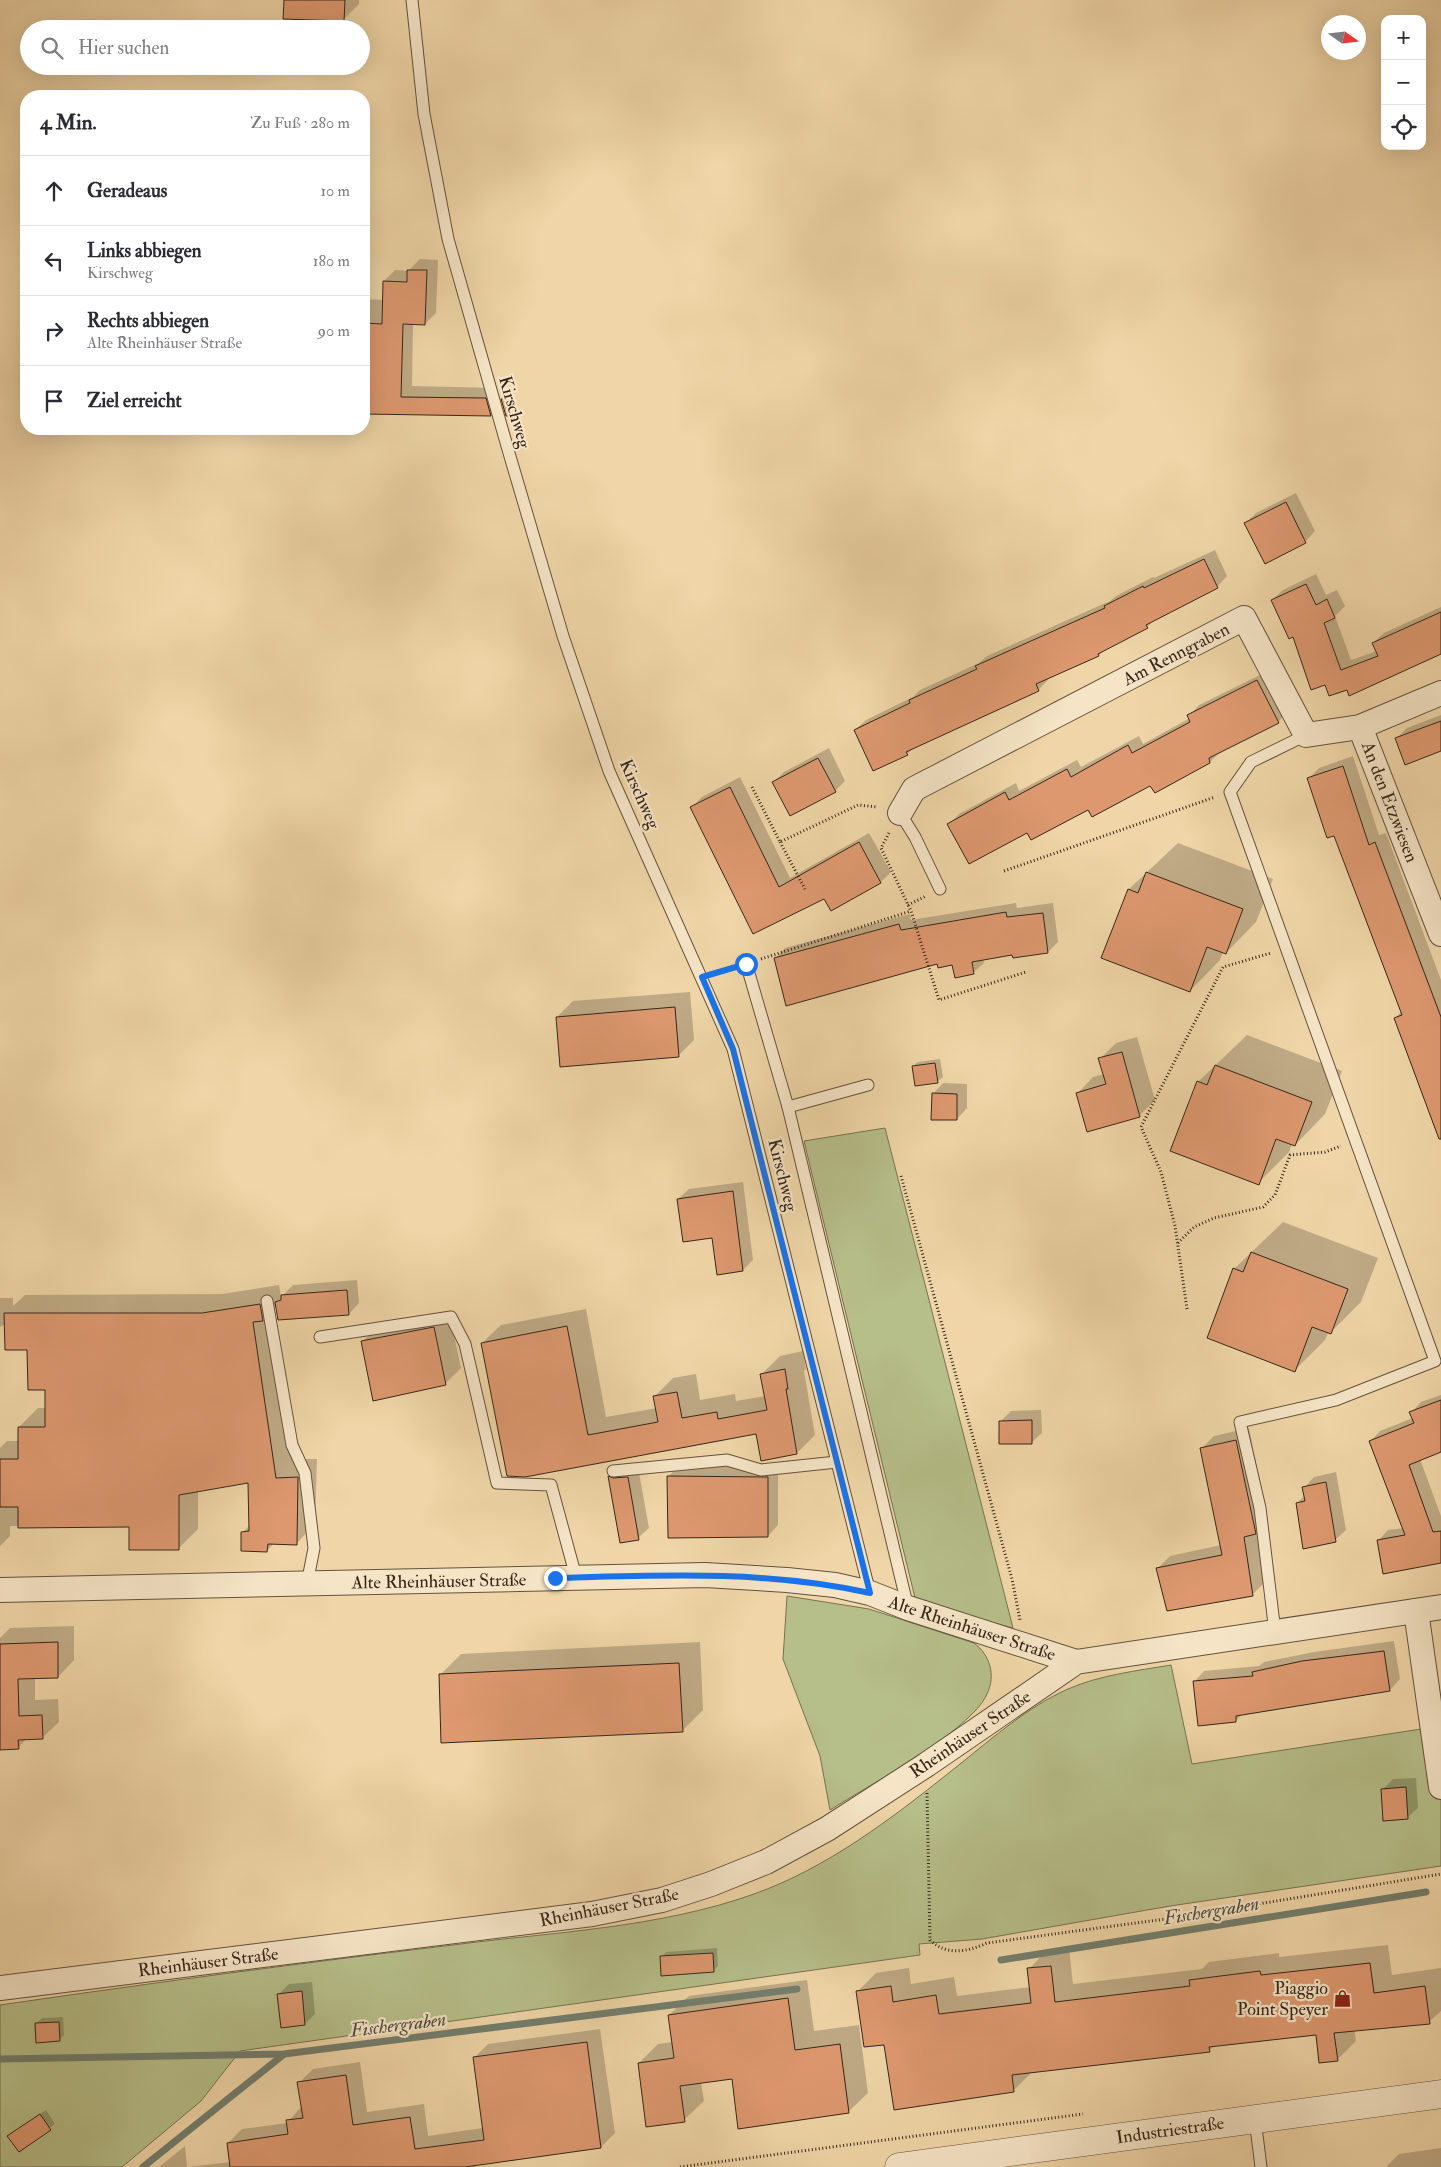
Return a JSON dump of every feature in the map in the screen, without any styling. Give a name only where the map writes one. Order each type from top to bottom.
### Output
[{"type":"street","name":"Am Renngraben","points":[[900,813],[914,789],[1244,618],[1306,735]]},
{"type":"street","points":[[1306,735],[1360,727],[1441,694]]},
{"type":"street","name":"An den Etzwiesen","points":[[1360,727],[1441,934]]},
{"type":"street","name":"Alte Rheinhäuser Straße","points":[[0,1590],[705,1575],[787,1580],[835,1585],[870,1593],[908,1608],[1076,1662]]},
{"type":"street","name":"Rheinhäuser Straße","points":[[0,1988],[592,1914],[662,1900],[711,1884],[766,1862],[827,1829],[926,1765],[1076,1662],[1441,1607]]},
{"type":"street","points":[[1416,1611],[1441,1787]]},
{"type":"street","name":"Industriestraße","points":[[899,2167],[1441,2094]]},
{"type":"lane","name":"Kirschweg","points":[[412,0],[424,114],[448,239],[552,599],[609,771],[733,1049],[870,1593]]},
{"type":"lane","points":[[1275,1632],[1260,1508],[1240,1422],[1336,1400],[1435,1361],[1230,792],[1251,762],[1306,735]]},
{"type":"lane","points":[[900,813],[915,837],[940,889]]},
{"type":"lane","points":[[746,964],[788,1107],[908,1608]]},
{"type":"lane","points":[[788,1107],[868,1085]]},
{"type":"lane","points":[[268,1301],[292,1445],[304,1473],[314,1548],[307,1584]]},
{"type":"lane","points":[[320,1337],[451,1318],[466,1344],[497,1483],[551,1485],[576,1577]]},
{"type":"lane","points":[[613,1471],[727,1460],[762,1470],[837,1462]]},
{"type":"lane","points":[[1256,2119],[1261,2167]]},
{"type":"path","points":[[752,787],[805,890]]},
{"type":"path","points":[[1004,870],[1230,792]]},
{"type":"path","points":[[780,842],[858,805],[876,806],[900,813],[881,848],[911,912],[939,1000],[1026,972]]},
{"type":"path","points":[[702,977],[911,912]]},
{"type":"path","points":[[1187,1309],[1178,1243],[1161,1172],[1141,1127],[1223,968],[1279,950]]},
{"type":"path","points":[[1178,1243],[1194,1227],[1214,1218],[1263,1207],[1275,1195],[1290,1155],[1325,1152],[1348,1144]]},
{"type":"path","points":[[901,1176],[1012,1579],[1025,1645]]},
{"type":"path","points":[[926,1765],[930,1940],[936,1945],[953,1952],[971,1951],[987,1943],[1173,1918],[1441,1874]]},
{"type":"path","points":[[680,2167],[1085,2114]]},
{"type":"green space","points":[[885,1128],[1013,1628],[916,1602],[804,1141]]},
{"type":"green space","points":[[787,1596],[869,1609],[974,1643],[984,1653],[990,1666],[991,1680],[987,1694],[977,1708],[961,1724],[940,1740],[892,1773],[830,1810],[820,1756],[783,1659]]},
{"type":"green space","points":[[1171,1665],[1192,1764],[1441,1726],[1441,1866],[1170,1906],[982,1939],[919,1944],[920,1955],[240,2051],[201,2101],[122,2167],[0,2167],[0,2005],[283,1966],[643,1922],[718,1905],[781,1883],[833,1856],[928,1790],[1007,1727],[1052,1697],[1093,1680]]},
{"type":"building","points":[[284,0],[345,0],[344,20],[283,19]]},
{"type":"building","points":[[407,270],[427,270],[425,325],[403,324],[401,397],[486,398],[491,416],[370,414],[370,323],[382,324],[383,281],[407,282]]},
{"type":"building","points":[[501,399],[509,399],[508,416],[506,416]]},
{"type":"building","points":[[1286,502],[1306,543],[1265,564],[1244,523]]},
{"type":"building","points":[[1204,559],[1218,588],[1146,625],[1148,628],[1098,654],[1099,656],[1036,684],[1039,691],[906,752],[908,755],[873,771],[854,730],[910,703],[909,700],[977,669],[975,666],[1105,608],[1104,606],[1143,586],[1144,588]]},
{"type":"building","points":[[1306,584],[1316,605],[1327,599],[1335,618],[1324,623],[1341,670],[1378,656],[1372,643],[1441,612],[1441,654],[1349,696],[1347,690],[1329,696],[1325,685],[1311,690],[1293,637],[1289,639],[1271,600]]},
{"type":"building","points":[[1257,680],[1279,723],[1209,758],[1210,763],[1155,793],[1150,786],[1092,817],[1088,810],[1031,840],[1027,833],[969,864],[947,824],[1005,792],[1009,800],[1067,769],[1071,777],[1128,745],[1132,753],[1190,722],[1187,715]]},
{"type":"building","points":[[1441,721],[1441,751],[1405,765],[1395,738]]},
{"type":"building","points":[[818,758],[836,792],[790,816],[772,782]]},
{"type":"building","points":[[1343,766],[1369,845],[1375,842],[1441,1017],[1441,1139],[1439,1139],[1394,1018],[1402,1015],[1334,836],[1327,838],[1307,778]]},
{"type":"building","points":[[730,787],[779,887],[859,842],[881,883],[831,911],[824,899],[753,934],[690,807]]},
{"type":"building","points":[[1146,872],[1243,909],[1226,954],[1207,947],[1190,992],[1101,958],[1128,889],[1138,893]]},
{"type":"building","points":[[1006,912],[1007,917],[1043,913],[1048,953],[1013,958],[1012,955],[972,962],[974,974],[955,978],[952,965],[938,968],[937,964],[786,1006],[774,958],[899,924],[901,930]]},
{"type":"building","points":[[675,1007],[679,1057],[560,1067],[556,1017]]},
{"type":"building","points":[[1122,1052],[1140,1117],[1087,1132],[1076,1093],[1106,1084],[1098,1058]]},
{"type":"building","points":[[935,1063],[938,1083],[915,1086],[912,1066]]},
{"type":"building","points":[[1215,1065],[1312,1102],[1295,1146],[1276,1139],[1259,1185],[1170,1151],[1197,1081],[1207,1085]]},
{"type":"building","points":[[932,1093],[957,1094],[957,1120],[931,1120]]},
{"type":"building","points":[[733,1191],[743,1271],[717,1275],[712,1238],[683,1242],[677,1199]]},
{"type":"building","points":[[1251,1252],[1348,1289],[1331,1334],[1312,1327],[1295,1372],[1207,1338],[1233,1268],[1243,1272]]},
{"type":"building","points":[[347,1290],[349,1315],[278,1320],[275,1302],[281,1300],[281,1295]]},
{"type":"building","points":[[260,1304],[263,1321],[253,1322],[276,1478],[298,1477],[297,1545],[268,1544],[267,1552],[241,1551],[241,1532],[249,1531],[248,1483],[179,1495],[179,1550],[129,1550],[129,1527],[18,1528],[18,1507],[0,1507],[0,1459],[18,1459],[18,1427],[45,1427],[45,1390],[28,1390],[27,1350],[5,1350],[4,1313],[202,1313]]},
{"type":"building","points":[[567,1326],[588,1435],[658,1422],[653,1396],[677,1392],[682,1418],[717,1412],[718,1419],[767,1410],[760,1374],[785,1369],[788,1389],[786,1389],[797,1454],[761,1461],[756,1434],[525,1477],[507,1476],[481,1343]]},
{"type":"building","points":[[434,1327],[446,1385],[373,1401],[361,1341]]},
{"type":"building","points":[[1441,1400],[1441,1452],[1409,1465],[1433,1532],[1441,1531],[1441,1563],[1383,1574],[1377,1540],[1405,1535],[1369,1441],[1414,1423],[1409,1412]]},
{"type":"building","points":[[1032,1420],[1032,1444],[999,1444],[999,1421]]},
{"type":"building","points":[[1236,1440],[1256,1534],[1244,1537],[1253,1596],[1167,1611],[1156,1568],[1222,1555],[1200,1448]]},
{"type":"building","points":[[608,1476],[613,1478],[628,1477],[639,1540],[620,1543]]},
{"type":"building","points":[[667,1476],[768,1477],[768,1537],[668,1538]]},
{"type":"building","points":[[1326,1482],[1336,1542],[1303,1549],[1296,1503],[1305,1501],[1302,1487]]},
{"type":"building","points":[[58,1642],[58,1678],[18,1679],[19,1716],[42,1715],[43,1739],[18,1740],[19,1749],[0,1750],[0,1644]]},
{"type":"building","points":[[1384,1651],[1390,1691],[1236,1716],[1236,1722],[1198,1726],[1193,1681],[1253,1676],[1252,1672],[1302,1661]]},
{"type":"building","points":[[679,1663],[683,1732],[441,1743],[439,1674]]},
{"type":"building","points":[[1406,1787],[1408,1819],[1383,1821],[1381,1789]]},
{"type":"building","points":[[713,1953],[714,1972],[661,1976],[660,1956]]},
{"type":"building","points":[[1370,1963],[1374,1993],[1425,1986],[1430,2024],[1334,2033],[1338,2061],[1319,2063],[1316,2035],[1209,2047],[1210,2052],[1012,2075],[1014,2092],[894,2110],[884,2045],[864,2047],[856,1991],[891,1986],[893,2002],[936,1995],[939,2014],[1031,2003],[1027,1968],[1051,1966],[1055,2002],[1190,1986],[1189,1980],[1260,1971],[1261,1975]]},
{"type":"building","points":[[302,1991],[305,2025],[281,2028],[277,1994]]},
{"type":"building","points":[[788,1998],[795,2050],[840,2044],[849,2113],[738,2129],[732,2079],[680,2086],[685,2122],[646,2127],[638,2063],[674,2058],[668,2015]]},
{"type":"building","points":[[59,2022],[60,2041],[36,2043],[35,2023]]},
{"type":"building","points":[[587,2042],[601,2148],[465,2167],[230,2167],[227,2143],[288,2134],[286,2120],[303,2118],[297,2082],[346,2075],[353,2125],[410,2117],[415,2149],[484,2140],[473,2057]]},
{"type":"building","points":[[40,2114],[51,2130],[19,2152],[7,2136]]},
{"type":"waterway","name":"Fischergraben","points":[[1001,1960],[1426,1892]]},
{"type":"waterway","name":"Fischergraben","points":[[0,2059],[284,2054],[797,1989]]},
{"type":"waterway","points":[[143,2167],[283,2055]]},
{"type":"place","name":"Piaggio Point Speyer","points":[[1342,1998]]},
{"type":"route","points":[[555,1578],[705,1575],[835,1585],[870,1593],[733,1049],[702,977],[746,964]]}]
